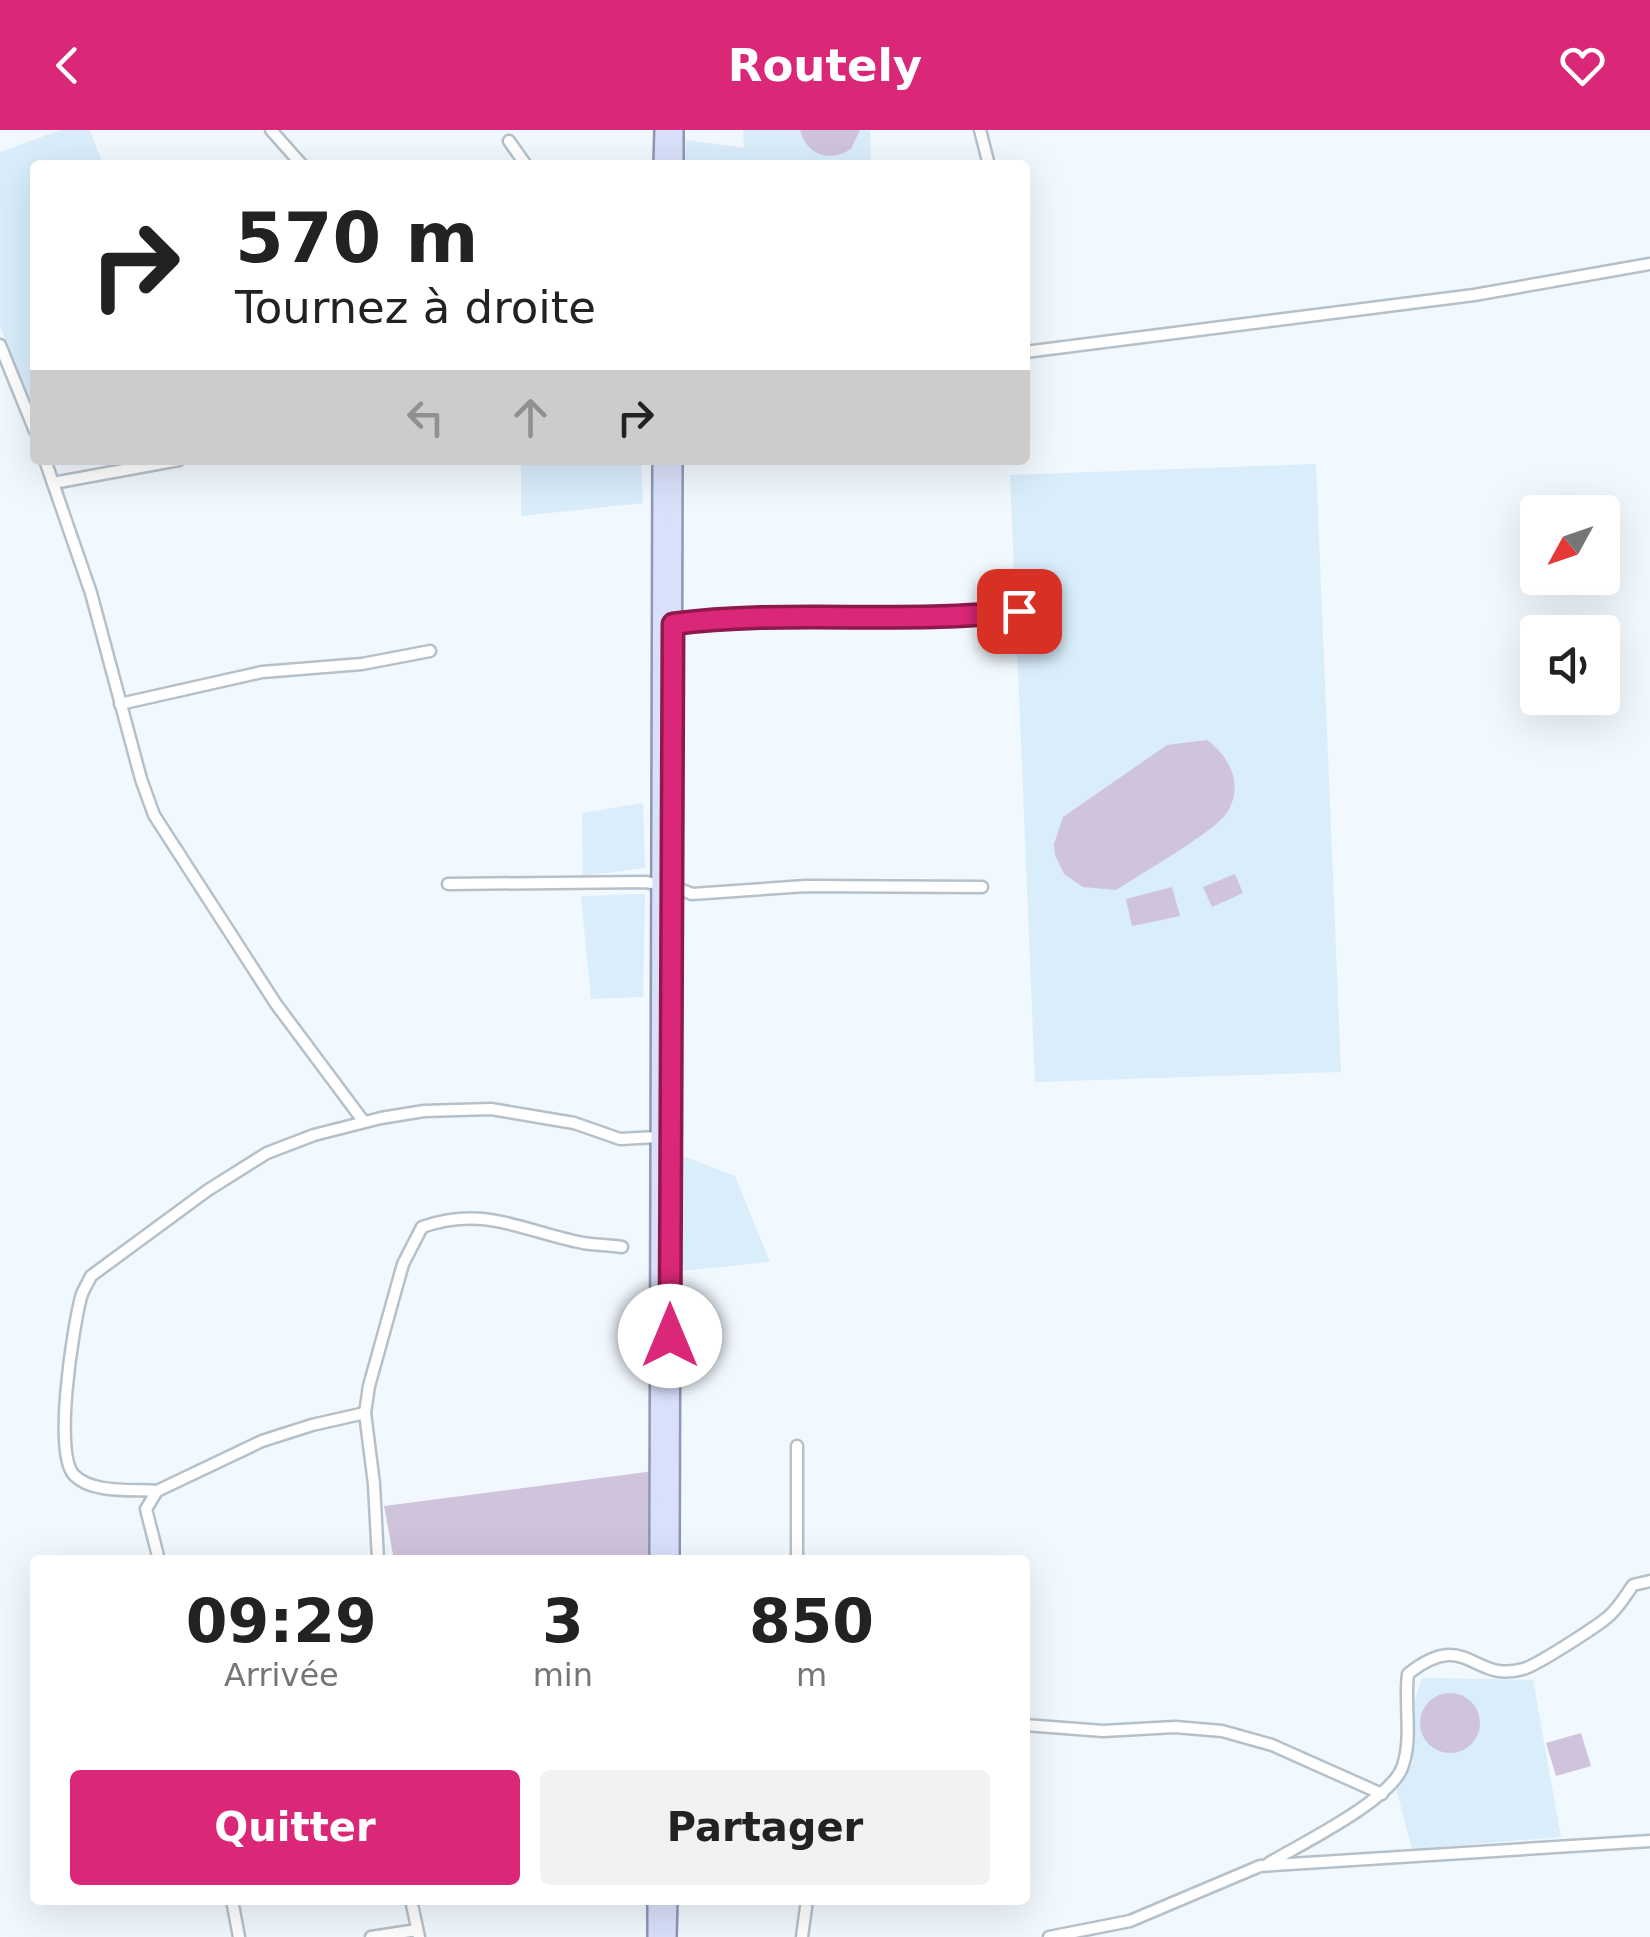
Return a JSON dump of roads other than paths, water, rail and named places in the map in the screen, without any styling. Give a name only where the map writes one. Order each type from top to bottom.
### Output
[{"type":"main road","points":[[662,160],[663,130]]},
{"type":"main road","points":[[675,130],[675,160]]},
{"type":"main road","points":[[661,465],[671,1555]]},
{"type":"main road","points":[[665,885],[674,465]]},
{"type":"main road","points":[[658,1555],[658,1136],[664,1110]]},
{"type":"main road","points":[[656,1905],[656,1937]]},
{"type":"main road","points":[[668,1937],[669,1905]]},
{"type":"street","points":[[271,130],[298,160]]},
{"type":"street","points":[[980,130],[989,160]]},
{"type":"street","points":[[509,140],[523,160]]},
{"type":"street","points":[[1030,351],[1474,295],[1650,264]]},
{"type":"street","points":[[0,344],[30,419]]},
{"type":"street","points":[[47,465],[92,593],[140,779],[161,827],[276,1004],[364,1122]]},
{"type":"street","points":[[53,484],[153,465]]},
{"type":"street","points":[[673,624],[718,618],[967,617],[1034,609]]},
{"type":"street","points":[[120,704],[262,672],[362,664],[430,651]]},
{"type":"street","points":[[448,884],[539,886],[590,881],[665,885],[692,894],[806,886],[982,886]]},
{"type":"street","points":[[365,1413],[262,1441],[158,1491],[99,1487],[77,1478],[66,1459],[66,1396],[81,1294],[92,1276],[208,1190],[267,1152],[314,1135],[424,1111],[491,1108],[574,1123],[620,1139],[658,1136]]},
{"type":"street","points":[[378,1555],[365,1413],[403,1264],[422,1227],[450,1218],[489,1219],[585,1243],[622,1247]]},
{"type":"street","points":[[797,1446],[797,1555]]},
{"type":"street","points":[[158,1491],[146,1509],[158,1555]]},
{"type":"street","points":[[1050,1937],[1130,1920],[1265,1866],[1318,1836],[1382,1794],[1401,1770],[1408,1738],[1404,1702],[1408,1674],[1428,1658],[1450,1653],[1493,1669],[1523,1669],[1608,1617],[1633,1584],[1650,1581]]},
{"type":"street","points":[[1030,1725],[1103,1731],[1222,1731],[1272,1745],[1382,1794]]},
{"type":"street","points":[[1265,1866],[1650,1841]]},
{"type":"street","points":[[233,1905],[239,1937]]},
{"type":"street","points":[[372,1937],[418,1934],[412,1905]]},
{"type":"street","points":[[788,1937],[801,1934],[805,1905]]}]
